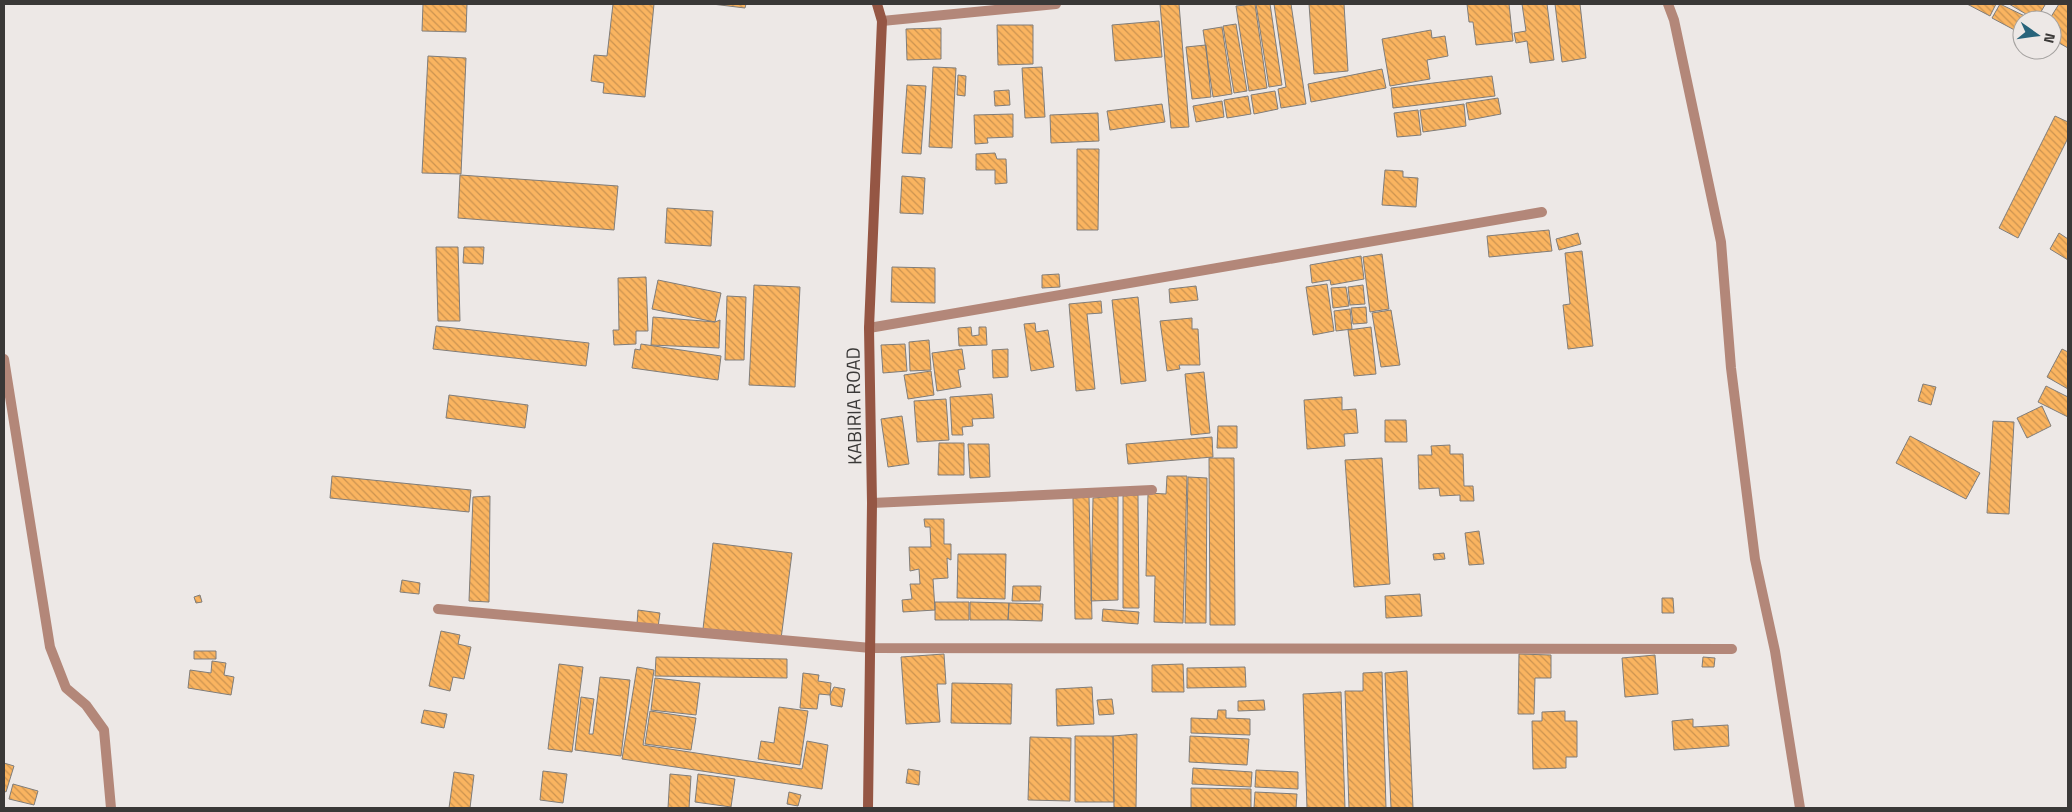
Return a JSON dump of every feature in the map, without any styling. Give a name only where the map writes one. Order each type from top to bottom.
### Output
[{"type":"main road","name":"KABIRIA ROAD","points":[[868,808],[872,503],[869,328],[882,20],[877,4]]},
{"type":"street","points":[[882,20],[1056,4]]},
{"type":"street","points":[[1668,4],[1674,20],[1721,242],[1731,368],[1755,559],[1775,651],[1800,808]]},
{"type":"street","points":[[869,328],[1542,212]]},
{"type":"street","points":[[4,359],[50,647],[66,688],[86,705],[104,730],[111,808]]},
{"type":"street","points":[[872,503],[1152,490]]},
{"type":"street","points":[[438,609],[871,648],[1732,649]]},
{"type":"building","points":[[423,4],[467,4],[466,32],[422,31]]},
{"type":"building","points":[[613,4],[654,4],[645,97],[603,93],[604,83],[591,81],[594,55],[607,56]]},
{"type":"building","points":[[712,4],[746,4],[745,8]]},
{"type":"building","points":[[1160,4],[1179,4],[1189,127],[1171,128]]},
{"type":"building","points":[[1255,4],[1267,88],[1249,91],[1236,6]]},
{"type":"building","points":[[1256,4],[1270,4],[1282,85],[1269,87]]},
{"type":"building","points":[[1274,4],[1291,4],[1306,104],[1281,108],[1278,89],[1286,87]]},
{"type":"building","points":[[1309,4],[1344,4],[1348,71],[1314,74]]},
{"type":"building","points":[[1467,4],[1509,4],[1513,41],[1476,45],[1473,22],[1469,22]]},
{"type":"building","points":[[1522,4],[1547,4],[1554,60],[1530,63],[1527,41],[1516,43],[1514,33],[1526,31]]},
{"type":"building","points":[[1555,4],[1580,4],[1586,58],[1562,62]]},
{"type":"building","points":[[1967,4],[1996,4],[1990,16]]},
{"type":"building","points":[[2000,4],[2012,10],[2012,29],[1992,18]]},
{"type":"building","points":[[2009,4],[2045,5],[2042,10],[2019,10]]},
{"type":"building","points":[[2059,4],[2068,4],[2068,48],[2062,45],[2062,10],[2055,10]]},
{"type":"building","points":[[1159,21],[1162,57],[1115,61],[1112,25]]},
{"type":"building","points":[[1236,24],[1247,91],[1234,93],[1223,26]]},
{"type":"building","points":[[997,25],[1033,25],[1033,64],[998,65]]},
{"type":"building","points":[[1222,27],[1232,94],[1213,97],[1203,30]]},
{"type":"building","points":[[941,28],[941,59],[907,60],[906,29]]},
{"type":"building","points":[[1431,30],[1432,38],[1445,36],[1448,56],[1427,60],[1430,79],[1390,86],[1382,39]]},
{"type":"building","points":[[1206,45],[1211,97],[1192,99],[1186,47]]},
{"type":"building","points":[[428,56],[466,58],[461,174],[422,173]]},
{"type":"building","points":[[933,67],[956,68],[952,148],[929,147]]},
{"type":"building","points":[[1042,67],[1045,117],[1025,118],[1022,68]]},
{"type":"building","points":[[1382,69],[1386,88],[1311,102],[1308,84]]},
{"type":"building","points":[[958,75],[966,76],[965,96],[957,95]]},
{"type":"building","points":[[1492,76],[1495,96],[1393,108],[1391,88]]},
{"type":"building","points":[[907,85],[926,86],[921,154],[902,153]]},
{"type":"building","points":[[1009,90],[1010,105],[995,106],[994,91]]},
{"type":"building","points":[[1275,91],[1278,109],[1254,114],[1251,95]]},
{"type":"building","points":[[1248,96],[1251,114],[1227,118],[1224,100]]},
{"type":"building","points":[[1498,98],[1501,114],[1469,120],[1466,103]]},
{"type":"building","points":[[1222,101],[1224,117],[1196,122],[1193,106]]},
{"type":"building","points":[[1162,104],[1165,122],[1110,130],[1107,111]]},
{"type":"building","points":[[1464,104],[1466,126],[1423,132],[1420,110]]},
{"type":"building","points":[[1418,110],[1421,135],[1397,137],[1394,113]]},
{"type":"building","points":[[1098,113],[1099,141],[1051,143],[1050,115]]},
{"type":"building","points":[[1013,114],[1013,137],[987,138],[988,143],[975,144],[974,115]]},
{"type":"building","points":[[2055,116],[2068,122],[2068,138],[2018,238],[1999,228]]},
{"type":"building","points":[[1077,149],[1099,149],[1098,230],[1077,230]]},
{"type":"building","points":[[995,153],[997,159],[1006,159],[1007,183],[995,184],[995,170],[976,170],[976,154]]},
{"type":"building","points":[[1385,170],[1403,171],[1403,177],[1418,178],[1416,207],[1382,205]]},
{"type":"building","points":[[460,175],[618,186],[614,230],[458,218]]},
{"type":"building","points":[[902,176],[925,178],[923,214],[900,213]]},
{"type":"building","points":[[667,208],[713,211],[711,246],[665,243]]},
{"type":"building","points":[[1549,230],[1552,251],[1489,257],[1487,236]]},
{"type":"building","points":[[1578,233],[1581,244],[1559,250],[1556,239]]},
{"type":"building","points":[[2059,233],[2068,239],[2068,260],[2050,249]]},
{"type":"building","points":[[436,247],[458,247],[460,321],[438,321]]},
{"type":"building","points":[[464,247],[484,247],[483,264],[463,263]]},
{"type":"building","points":[[1582,251],[1593,346],[1568,349],[1563,305],[1570,304],[1565,253]]},
{"type":"building","points":[[1382,254],[1389,309],[1370,312],[1363,257]]},
{"type":"building","points":[[1361,256],[1364,279],[1331,285],[1330,280],[1312,283],[1310,265]]},
{"type":"building","points":[[892,267],[935,268],[935,303],[891,302]]},
{"type":"building","points":[[1059,274],[1060,287],[1042,288],[1042,275]]},
{"type":"building","points":[[646,277],[648,331],[636,331],[636,344],[614,345],[613,330],[619,330],[618,278]]},
{"type":"building","points":[[658,280],[721,293],[715,322],[652,309]]},
{"type":"building","points":[[1327,284],[1334,331],[1313,335],[1306,287]]},
{"type":"building","points":[[754,285],[800,287],[795,387],[749,385]]},
{"type":"building","points":[[1363,285],[1365,304],[1350,305],[1348,287]]},
{"type":"building","points":[[1196,286],[1198,300],[1170,303],[1169,289]]},
{"type":"building","points":[[1346,287],[1349,306],[1333,308],[1331,288]]},
{"type":"building","points":[[727,296],[746,297],[744,360],[725,360]]},
{"type":"building","points":[[1138,297],[1146,381],[1121,384],[1112,300]]},
{"type":"building","points":[[1101,301],[1102,313],[1087,314],[1095,389],[1076,391],[1069,304]]},
{"type":"building","points":[[1366,307],[1367,323],[1353,324],[1351,308]]},
{"type":"building","points":[[1350,309],[1352,329],[1336,331],[1334,311]]},
{"type":"building","points":[[1391,310],[1400,365],[1381,367],[1372,313]]},
{"type":"building","points":[[653,317],[715,322],[720,320],[719,348],[651,345]]},
{"type":"building","points":[[1192,318],[1192,329],[1198,329],[1200,365],[1179,365],[1180,369],[1167,371],[1160,321]]},
{"type":"building","points":[[1035,323],[1036,332],[1048,330],[1054,367],[1031,371],[1024,324]]},
{"type":"building","points":[[436,326],[589,343],[586,366],[433,349]]},
{"type":"building","points":[[971,327],[972,336],[979,335],[979,327],[986,327],[987,345],[959,346],[958,328]]},
{"type":"building","points":[[1371,327],[1376,374],[1354,376],[1348,330]]},
{"type":"building","points":[[929,340],[931,370],[910,371],[909,342]]},
{"type":"building","points":[[641,344],[721,356],[718,380],[632,368],[635,349],[640,350]]},
{"type":"building","points":[[905,344],[907,371],[883,373],[881,345]]},
{"type":"building","points":[[962,349],[965,369],[958,370],[961,387],[937,391],[932,353]]},
{"type":"building","points":[[1008,349],[1008,377],[993,378],[992,350]]},
{"type":"building","points":[[2062,349],[2068,352],[2068,389],[2047,377]]},
{"type":"building","points":[[931,371],[934,395],[908,399],[904,375]]},
{"type":"building","points":[[1204,372],[1210,433],[1191,435],[1185,374]]},
{"type":"building","points":[[1923,384],[1936,387],[1931,405],[1918,401]]},
{"type":"building","points":[[2046,386],[2068,397],[2068,417],[2038,402]]},
{"type":"building","points":[[992,394],[994,418],[972,419],[973,426],[962,427],[963,435],[952,435],[950,397]]},
{"type":"building","points":[[449,395],[528,405],[525,428],[446,418]]},
{"type":"building","points":[[1342,397],[1342,410],[1356,409],[1358,433],[1344,434],[1345,446],[1307,449],[1304,400]]},
{"type":"building","points":[[946,399],[949,440],[917,442],[914,401]]},
{"type":"building","points":[[2042,406],[2051,426],[2027,438],[2017,418]]},
{"type":"building","points":[[902,416],[909,464],[888,467],[881,419]]},
{"type":"building","points":[[1385,420],[1406,420],[1407,442],[1385,442]]},
{"type":"building","points":[[1993,421],[2014,422],[2009,514],[1987,513]]},
{"type":"building","points":[[1218,426],[1237,426],[1237,448],[1217,448]]},
{"type":"building","points":[[1910,436],[1980,473],[1966,499],[1896,463]]},
{"type":"building","points":[[1212,437],[1213,457],[1128,464],[1126,444]]},
{"type":"building","points":[[939,443],[964,443],[964,475],[938,475]]},
{"type":"building","points":[[968,444],[989,444],[990,477],[970,478]]},
{"type":"building","points":[[1450,445],[1450,454],[1463,454],[1464,486],[1473,486],[1474,501],[1460,501],[1460,495],[1440,496],[1439,488],[1419,489],[1418,455],[1432,455],[1431,446]]},
{"type":"building","points":[[1209,458],[1234,458],[1235,625],[1210,625]]},
{"type":"building","points":[[1382,458],[1390,584],[1354,587],[1345,460]]},
{"type":"building","points":[[332,476],[471,490],[469,512],[330,498]]},
{"type":"building","points":[[1167,476],[1187,476],[1183,623],[1154,622],[1155,576],[1146,576],[1148,493],[1166,494]]},
{"type":"building","points":[[1188,477],[1207,478],[1206,623],[1185,623]]},
{"type":"building","points":[[1138,495],[1139,608],[1123,608],[1123,496]]},
{"type":"building","points":[[490,496],[489,602],[469,601],[473,497]]},
{"type":"building","points":[[1118,496],[1118,600],[1091,601],[1093,498]]},
{"type":"building","points":[[1089,497],[1092,619],[1075,619],[1073,498]]},
{"type":"building","points":[[924,519],[944,519],[944,544],[951,544],[951,560],[947,558],[948,578],[933,579],[935,610],[903,612],[902,600],[912,599],[910,584],[920,584],[919,569],[910,571],[909,547],[931,547],[930,527],[925,527]]},
{"type":"building","points":[[1479,531],[1484,564],[1469,565],[1465,533]]},
{"type":"building","points":[[713,543],[792,553],[781,639],[703,629]]},
{"type":"building","points":[[1444,553],[1445,559],[1434,560],[1433,554]]},
{"type":"building","points":[[958,554],[1006,554],[1005,599],[957,598]]},
{"type":"building","points":[[402,580],[420,583],[419,594],[400,592]]},
{"type":"building","points":[[1013,586],[1041,586],[1040,601],[1012,601]]},
{"type":"building","points":[[1420,594],[1422,616],[1386,618],[1385,596]]},
{"type":"building","points":[[200,595],[202,602],[196,603],[194,597]]},
{"type":"building","points":[[1662,598],[1673,598],[1674,613],[1662,613]]},
{"type":"building","points":[[935,602],[969,602],[969,620],[935,620]]},
{"type":"building","points":[[970,602],[1009,603],[1008,620],[970,620]]},
{"type":"building","points":[[1009,603],[1043,604],[1042,621],[1008,620]]},
{"type":"building","points":[[1103,609],[1139,612],[1138,624],[1102,621]]},
{"type":"building","points":[[638,610],[660,613],[658,627],[637,624]]},
{"type":"building","points":[[441,631],[460,635],[458,644],[471,647],[464,679],[453,677],[450,691],[429,686]]},
{"type":"building","points":[[194,651],[216,651],[216,659],[194,659]]},
{"type":"building","points":[[944,654],[946,684],[937,684],[940,722],[906,724],[901,657]]},
{"type":"building","points":[[1519,654],[1551,655],[1551,678],[1535,678],[1534,714],[1518,714]]},
{"type":"building","points":[[1655,655],[1658,694],[1625,697],[1622,658]]},
{"type":"building","points":[[656,657],[787,659],[787,678],[655,676]]},
{"type":"building","points":[[1703,657],[1715,658],[1714,667],[1702,667]]},
{"type":"building","points":[[212,661],[226,663],[224,675],[234,677],[231,695],[188,688],[190,670],[211,673]]},
{"type":"building","points":[[559,664],[583,667],[572,752],[548,749]]},
{"type":"building","points":[[1183,664],[1184,692],[1152,692],[1152,665]]},
{"type":"building","points":[[637,667],[654,670],[643,745],[802,769],[807,741],[828,745],[822,789],[622,759]]},
{"type":"building","points":[[1245,667],[1246,687],[1187,688],[1187,668]]},
{"type":"building","points":[[1407,671],[1413,808],[1391,808],[1385,673]]},
{"type":"building","points":[[1382,672],[1386,808],[1349,808],[1345,691],[1363,691],[1363,673]]},
{"type":"building","points":[[803,673],[819,675],[818,681],[831,683],[830,695],[819,694],[817,709],[800,708]]},
{"type":"building","points":[[600,677],[630,680],[621,756],[575,750],[581,697],[594,699],[589,734],[593,734]]},
{"type":"building","points":[[655,678],[700,683],[696,715],[651,710]]},
{"type":"building","points":[[952,683],[1012,684],[1011,724],[951,723]]},
{"type":"building","points":[[834,687],[845,689],[842,707],[831,705],[830,695]]},
{"type":"building","points":[[1092,687],[1094,724],[1057,726],[1056,689]]},
{"type":"building","points":[[1341,692],[1345,808],[1307,808],[1303,694]]},
{"type":"building","points":[[1112,699],[1114,714],[1099,715],[1097,700]]},
{"type":"building","points":[[1264,700],[1265,710],[1238,711],[1238,701]]},
{"type":"building","points":[[779,707],[808,711],[800,765],[758,759],[761,741],[774,743]]},
{"type":"building","points":[[424,710],[447,714],[444,728],[421,723]]},
{"type":"building","points":[[1218,710],[1226,710],[1226,718],[1250,719],[1250,735],[1191,733],[1191,718],[1217,719]]},
{"type":"building","points":[[650,711],[696,718],[691,750],[645,744]]},
{"type":"building","points":[[1565,711],[1565,721],[1577,721],[1577,757],[1566,757],[1566,768],[1533,769],[1532,721],[1542,721],[1542,712]]},
{"type":"building","points":[[1693,719],[1693,727],[1728,725],[1729,746],[1674,750],[1672,721]]},
{"type":"building","points":[[1137,734],[1136,808],[1114,808],[1113,736]]},
{"type":"building","points":[[1075,736],[1113,736],[1114,802],[1075,802]]},
{"type":"building","points":[[1190,736],[1249,739],[1247,765],[1189,762]]},
{"type":"building","points":[[1030,737],[1071,738],[1070,801],[1028,800]]},
{"type":"building","points":[[4,763],[14,766],[6,792],[4,791]]},
{"type":"building","points":[[1193,768],[1252,772],[1251,787],[1192,784]]},
{"type":"building","points":[[908,769],[920,771],[919,785],[906,783]]},
{"type":"building","points":[[1256,770],[1298,772],[1298,789],[1255,787]]},
{"type":"building","points":[[543,771],[567,774],[563,803],[540,800]]},
{"type":"building","points":[[454,772],[474,775],[470,808],[449,808]]},
{"type":"building","points":[[670,774],[691,776],[689,808],[668,808]]},
{"type":"building","points":[[698,774],[735,779],[731,807],[695,802]]},
{"type":"building","points":[[13,784],[38,791],[34,805],[9,799]]},
{"type":"building","points":[[1191,788],[1251,789],[1251,808],[1191,808]]},
{"type":"building","points":[[789,792],[801,795],[798,806],[787,804]]},
{"type":"building","points":[[1255,792],[1297,794],[1296,808],[1254,808]]}]
